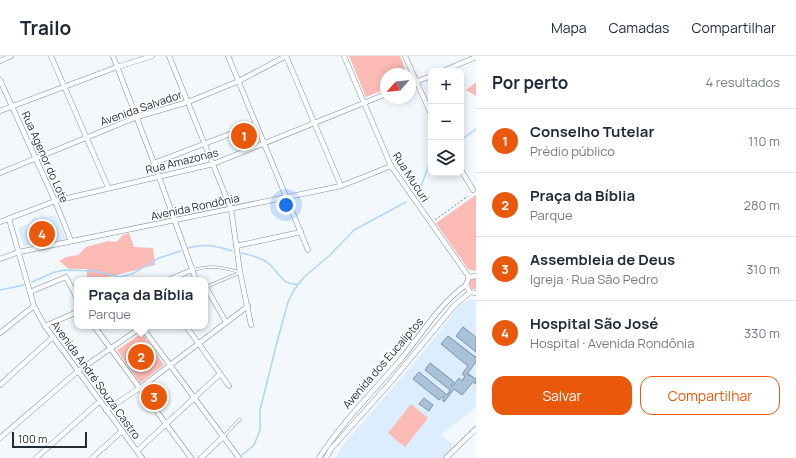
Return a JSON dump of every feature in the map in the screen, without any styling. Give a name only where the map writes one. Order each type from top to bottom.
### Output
[{"type":"street","points":[[0,61],[11,56]]},
{"type":"street","points":[[51,56],[108,187]]},
{"type":"street","points":[[113,56],[137,117],[195,277]]},
{"type":"street","points":[[0,111],[117,67],[152,56]]},
{"type":"street","points":[[170,56],[231,209],[240,272],[251,325]]},
{"type":"street","points":[[228,56],[308,250]]},
{"type":"street","points":[[286,56],[342,186]]},
{"type":"street","name":"Avenida Salvador","points":[[0,173],[137,117],[188,102],[239,81],[286,56]]},
{"type":"street","name":"Rua Mucuri","points":[[344,56],[391,166],[469,277]]},
{"type":"street","points":[[405,56],[410,68]]},
{"type":"street","points":[[449,68],[473,57]]},
{"type":"street","points":[[428,77],[416,82],[428,108]]},
{"type":"street","name":"Rua Agenor do Lote","points":[[0,80],[55,200],[71,241]]},
{"type":"street","name":"Rua Amazonas","points":[[0,222],[55,200],[213,164],[380,96]]},
{"type":"street","points":[[154,163],[256,124]]},
{"type":"street","name":"Avenida Rondônia","points":[[0,259],[19,252],[231,209],[287,196],[342,186],[391,166]]},
{"type":"street","points":[[464,175],[473,190]]},
{"type":"street","name":"Avenida André Souza Castro","points":[[9,219],[34,306],[45,326],[142,458]]},
{"type":"street","points":[[236,246],[301,232]]},
{"type":"street","points":[[175,277],[192,270]]},
{"type":"street","points":[[476,276],[469,277],[466,285],[470,292],[476,293]]},
{"type":"street","points":[[30,292],[66,277],[74,292]]},
{"type":"street","name":"Avenida dos Eucaliptos","points":[[319,458],[336,432],[402,358],[444,304],[466,285]]},
{"type":"street","points":[[208,290],[226,322]]},
{"type":"street","name":"Avenida dos Eucaliptos","points":[[326,458],[331,450],[395,378],[454,306],[470,292]]},
{"type":"street","points":[[0,333],[34,306]]},
{"type":"street","points":[[106,410],[140,388],[198,342],[248,306]]},
{"type":"street","points":[[45,326],[74,313]]},
{"type":"street","points":[[96,329],[190,458]]},
{"type":"street","points":[[0,438],[78,370],[138,329]]},
{"type":"street","points":[[144,329],[222,438],[239,458]]},
{"type":"street","points":[[188,329],[229,386]]},
{"type":"street","points":[[0,385],[54,337]]},
{"type":"street","points":[[137,451],[220,374]]},
{"type":"street","points":[[36,458],[100,401]]},
{"type":"street","points":[[446,458],[476,429]]},
{"type":"street","points":[[92,458],[122,431]]},
{"type":"street","points":[[201,458],[222,438]]},
{"type":"lane","points":[[192,270],[207,266],[216,266],[240,272]]},
{"type":"lane","points":[[208,286],[240,272]]},
{"type":"lane","points":[[222,438],[240,419]]},
{"type":"path","points":[[431,223],[468,196]]},
{"type":"shaded area","points":[[349,56],[400,56],[405,68],[380,68],[380,91],[366,97]]},
{"type":"shaded area","points":[[476,82],[476,96],[466,90]]},
{"type":"shaded area","points":[[476,195],[475,271],[468,269],[436,223]]},
{"type":"shaded area","points":[[43,214],[47,217],[55,215],[66,239],[50,244],[48,239],[24,247],[18,228],[31,223],[32,219],[35,217],[39,219],[40,215]]},
{"type":"shaded area","points":[[129,233],[134,247],[153,248],[155,265],[109,277],[87,277],[87,269],[69,269],[59,261],[66,257],[78,255],[86,247],[108,241],[116,242],[123,235]]},
{"type":"shaded area","points":[[476,278],[476,289],[472,289],[469,283],[472,279]]},
{"type":"shaded area","points":[[474,299],[476,301],[476,407],[441,435],[453,445],[443,458],[335,458],[345,443],[425,350],[459,306]]},
{"type":"shaded area","points":[[142,333],[164,365],[140,383],[117,350]]},
{"type":"shaded area","points":[[411,404],[428,418],[405,447],[388,433]]},
{"type":"building","points":[[463,327],[476,337],[476,352],[456,336]]},
{"type":"building","points":[[448,336],[475,357],[476,356],[476,362],[467,374],[476,379],[476,384],[473,382],[462,395],[454,389],[444,402],[442,400],[444,397],[443,396],[439,400],[413,379],[419,372],[447,395],[450,390],[425,370],[430,363],[454,382],[451,386],[452,387],[459,378],[462,381],[465,376],[462,374],[468,366],[441,344]]},
{"type":"building","points":[[424,398],[433,405],[429,411],[419,404]]},
{"type":"waterway","points":[[464,138],[476,129]]},
{"type":"waterway","points":[[419,191],[428,168]]},
{"type":"waterway","points":[[242,455],[254,445],[260,430],[260,410],[288,302],[294,290],[304,277],[329,256],[354,230],[406,202]]},
{"type":"waterway","points":[[188,248],[194,246],[210,246],[232,251]]},
{"type":"waterway","points":[[32,282],[52,273],[64,270],[94,271],[120,277],[132,274],[159,258],[181,251]]},
{"type":"waterway","points":[[241,253],[255,256],[265,261],[272,266],[288,283],[298,284]]},
{"type":"waterway","points":[[0,290],[24,285]]},
{"type":"place","name":"Conselho Tutelar","points":[[244,136]]},
{"type":"place","name":"Hospital São José","points":[[42,234]]},
{"type":"place","name":"Praça da Bíblia","points":[[141,357]]},
{"type":"place","name":"Assembleia de Deus","points":[[154,397]]}]
